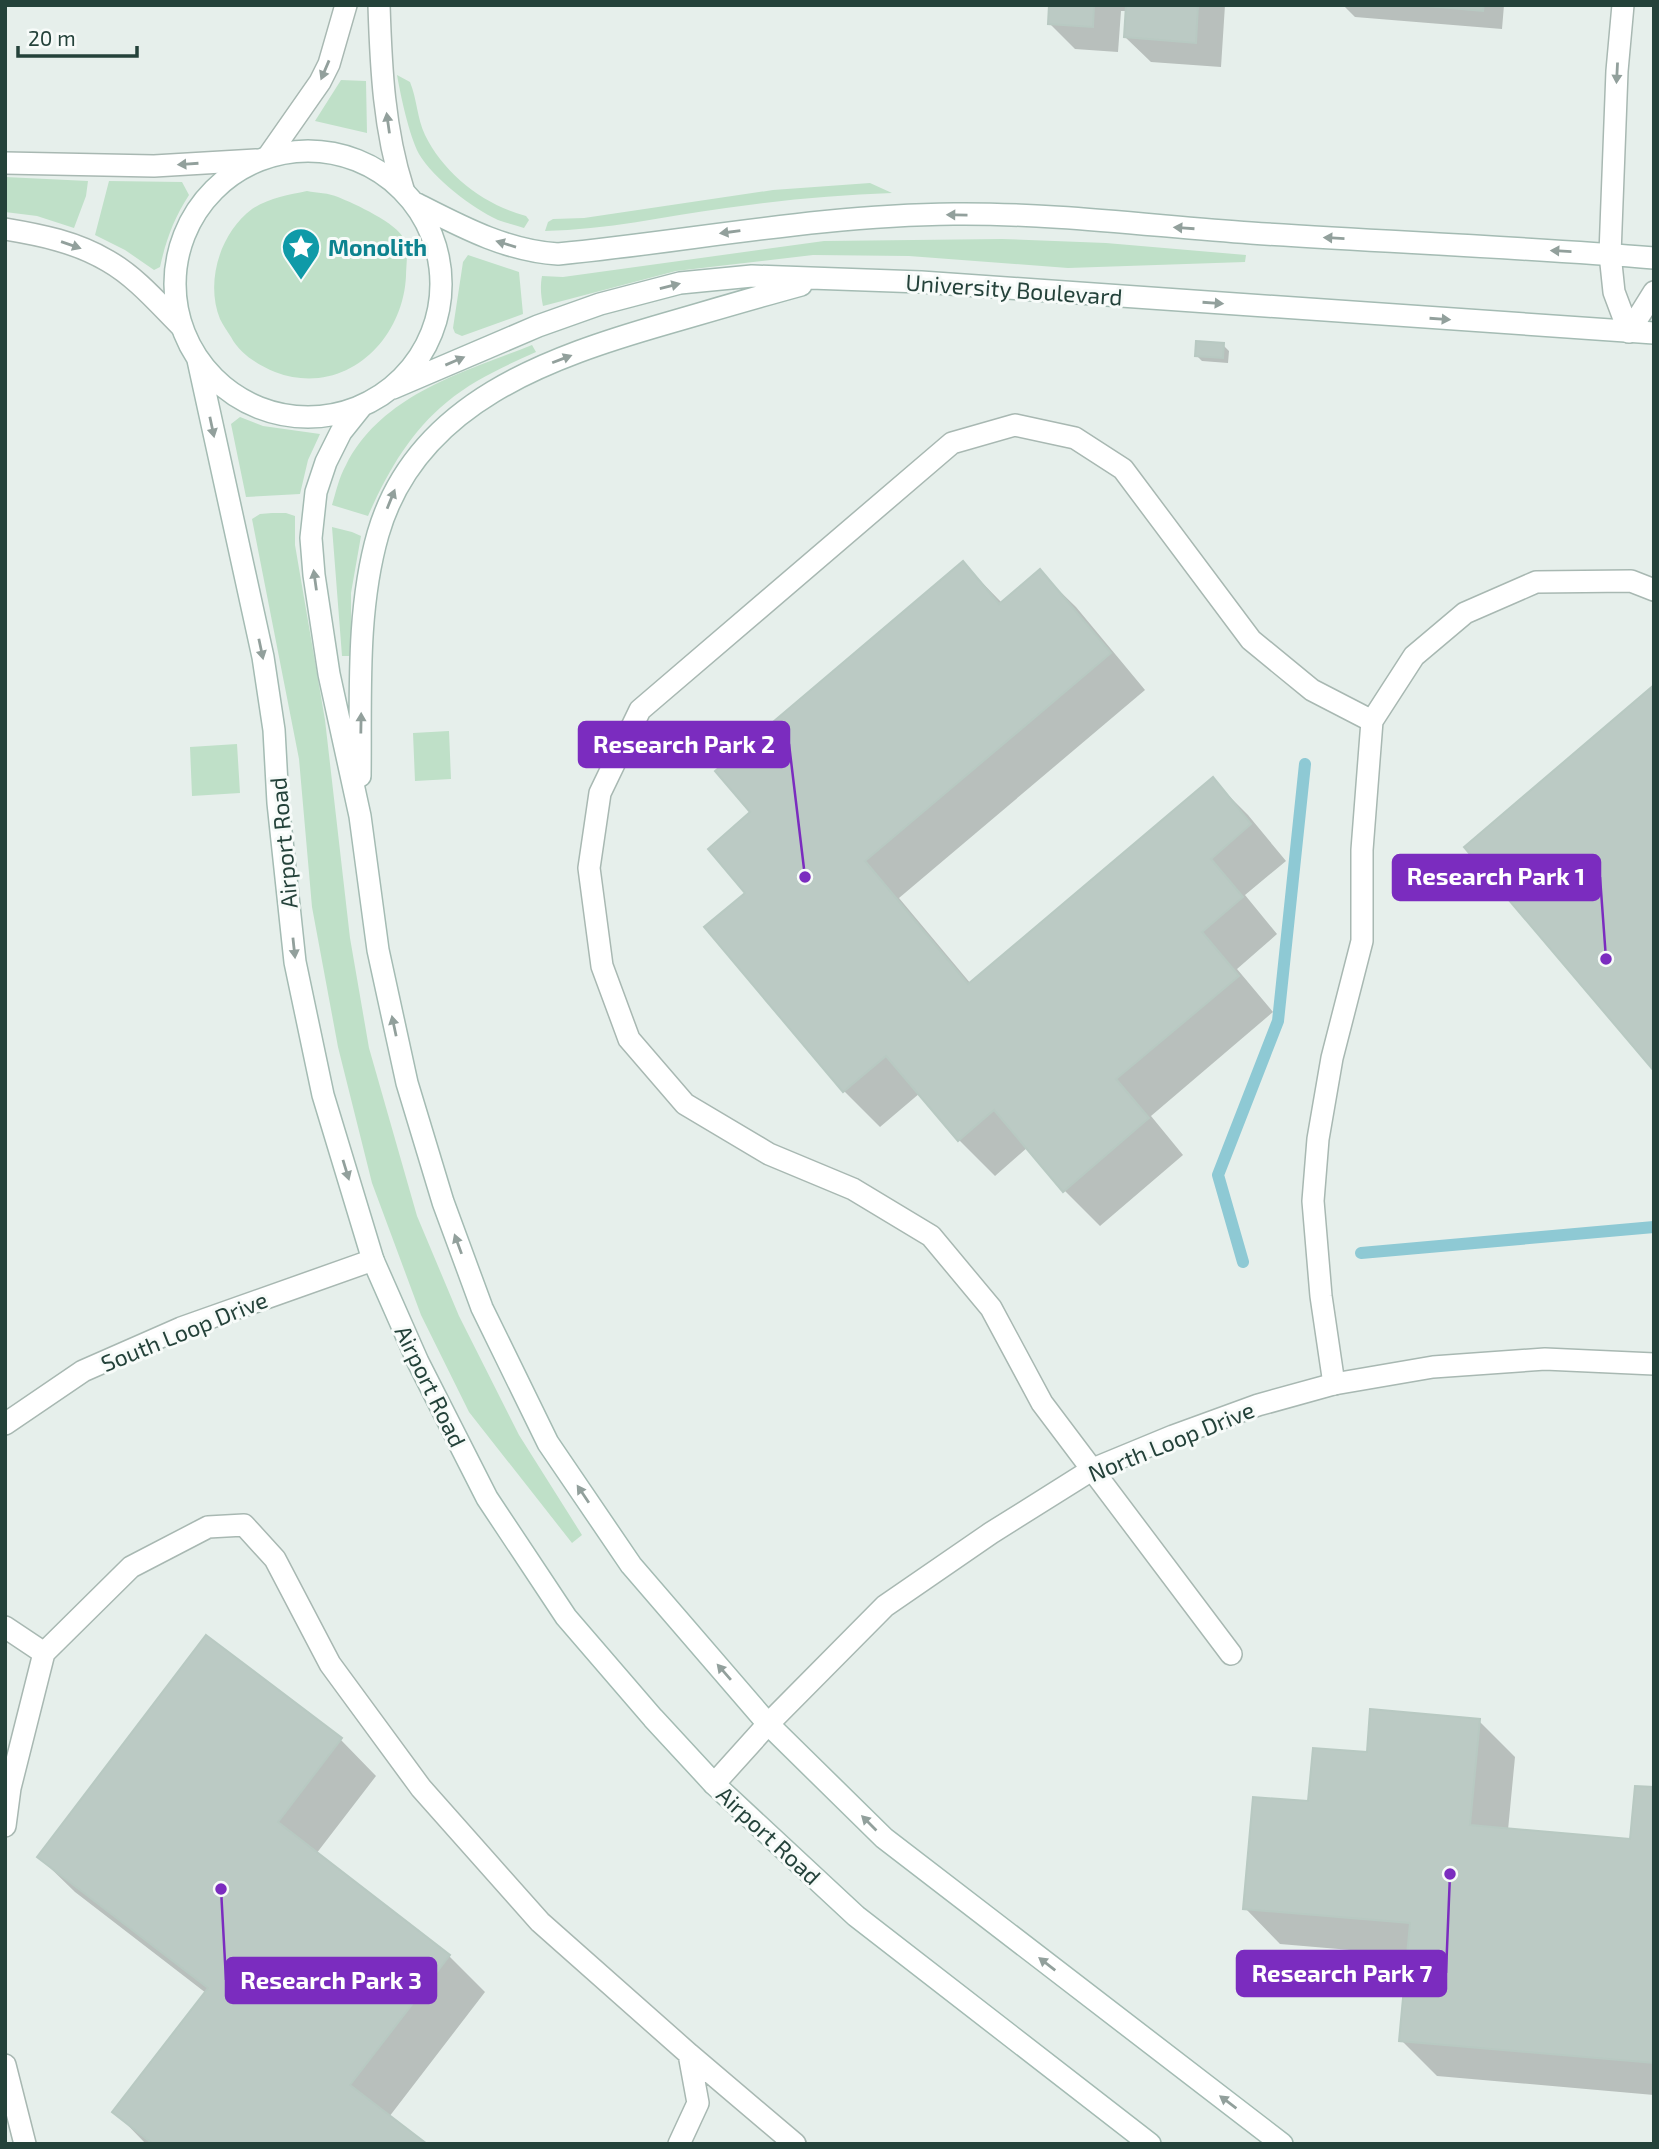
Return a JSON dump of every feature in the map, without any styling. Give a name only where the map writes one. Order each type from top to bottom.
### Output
[{"type":"main road","points":[[346,5],[320,82],[263,157],[222,180],[196,211],[179,247],[175,286],[181,326],[198,360],[228,391],[257,408],[288,416],[311,418],[336,415],[360,407],[393,388],[411,370],[425,349],[435,326],[441,301],[442,276],[438,251],[429,227],[410,197],[392,156],[379,5]]},
{"type":"main road","points":[[1623,5],[1617,71],[1610,254],[1614,292],[1629,332]]},
{"type":"main road","points":[[5,163],[154,166],[263,157],[314,149],[344,154],[371,165],[410,197],[492,240],[532,252],[545,253],[619,248],[755,229],[896,216],[956,214],[1058,218],[1654,258]]},
{"type":"main road","points":[[5,229],[42,235],[78,246],[110,262],[135,281],[181,326]]},
{"type":"main road","name":"University Boulevard","points":[[393,388],[538,326],[600,304],[680,283],[752,276],[921,282],[1654,333]]},
{"type":"main road","points":[[360,816],[364,615],[371,563],[379,531],[396,487],[421,450],[450,422],[481,398],[520,376],[614,339],[827,278]]},
{"type":"main road","points":[[1629,332],[1654,292]]},
{"type":"main road","name":"Airport Road","points":[[198,360],[264,657],[274,730],[278,803],[295,962],[323,1095],[373,1260],[418,1362],[487,1498],[566,1617],[714,1784],[856,1916],[1150,2144]]},
{"type":"main road","points":[[360,407],[341,432],[326,462],[316,492],[311,538],[329,674],[360,816],[378,950],[407,1083],[443,1202],[482,1308],[548,1443],[631,1564],[768,1724],[884,1838],[1282,2144]]},
{"type":"main road","points":[[1231,1654],[1042,1403],[991,1308],[931,1236],[853,1188],[769,1154],[685,1104],[629,1039],[602,966],[589,868],[600,793],[640,710],[952,443],[1015,425],[1075,438],[1123,469],[1251,640],[1312,690],[1372,721]]},
{"type":"main road","points":[[1334,1384],[1321,1296],[1313,1201],[1318,1139],[1332,1058],[1362,941],[1362,850],[1372,721],[1414,656],[1465,613],[1536,582],[1631,581],[1654,590]]},
{"type":"main road","name":"South Loop Drive","points":[[5,1424],[83,1371],[181,1328],[373,1260]]},
{"type":"main road","name":"North Loop Drive","points":[[714,1784],[768,1724],[885,1606],[991,1533],[1093,1469],[1258,1405],[1334,1384],[1433,1367],[1545,1359],[1654,1364]]},
{"type":"main road","points":[[5,1826],[10,1788],[44,1653],[131,1567],[208,1527],[244,1525],[275,1559],[330,1664],[421,1788],[540,1922],[795,2144]]},
{"type":"main road","points":[[5,1627],[44,1653]]},
{"type":"main road","points":[[679,2144],[698,2103],[689,2054]]},
{"type":"main road","points":[[5,2065],[25,2144]]},
{"type":"green space","points":[[397,75],[410,82],[422,129],[443,163],[481,196],[526,216],[529,220],[524,228],[498,220],[477,208],[443,182],[425,163],[412,137]]},
{"type":"green space","points":[[341,80],[366,81],[367,133],[315,121]]},
{"type":"green space","points":[[5,177],[88,181],[86,196],[74,228],[37,216],[5,212]]},
{"type":"green space","points":[[109,181],[182,182],[189,195],[171,230],[160,267],[154,270],[125,250],[95,235]]},
{"type":"green space","points":[[870,183],[892,193],[788,200],[613,225],[545,231],[548,222],[553,219],[584,218],[773,190]]},
{"type":"green space","points":[[307,191],[338,197],[385,221],[404,239],[407,257],[402,300],[394,323],[381,342],[365,358],[346,370],[324,377],[300,378],[275,372],[239,349],[220,319],[214,290],[218,259],[231,231],[241,219],[265,202]]},
{"type":"green space","points":[[1002,239],[1106,243],[1246,255],[1245,262],[1068,268],[909,256],[813,255],[676,271],[543,306],[542,299],[542,276],[563,277],[824,241]]},
{"type":"green space","points":[[468,255],[519,272],[523,314],[462,336],[455,333],[453,328],[463,262]]},
{"type":"green space","points":[[532,345],[536,352],[478,380],[457,394],[422,426],[383,484],[368,516],[332,505],[346,465],[362,441],[381,420],[427,388]]},
{"type":"green space","points":[[240,417],[263,426],[320,434],[308,460],[300,494],[246,497],[231,424]]},
{"type":"green space","points":[[260,514],[295,516],[295,545],[325,720],[350,938],[369,1048],[417,1216],[459,1316],[519,1435],[582,1535],[572,1543],[469,1412],[421,1315],[372,1183],[338,1047],[312,907],[299,759],[252,519]]},
{"type":"green space","points":[[332,527],[361,536],[351,593],[351,656],[342,656]]},
{"type":"green space","points":[[449,731],[451,779],[415,781],[413,733]]},
{"type":"green space","points":[[237,744],[240,793],[192,796],[190,747]]},
{"type":"building","points":[[1049,5],[1094,5],[1093,27],[1048,24]]},
{"type":"building","points":[[1126,5],[1198,5],[1196,43],[1124,37]]},
{"type":"building","points":[[1416,5],[1484,5],[1483,11]]},
{"type":"building","points":[[1196,341],[1224,343],[1223,358],[1195,356]]},
{"type":"building","points":[[963,561],[999,604],[1040,569],[1111,653],[865,861],[968,984],[1213,777],[1251,824],[1211,859],[1243,897],[1202,932],[1239,976],[1116,1079],[1149,1118],[1063,1192],[994,1110],[958,1141],[886,1056],[843,1092],[704,927],[745,893],[708,849],[750,812],[715,771]]},
{"type":"building","points":[[1654,685],[1654,1071],[1464,847]]},
{"type":"building","points":[[206,1635],[342,1738],[278,1822],[450,1955],[350,2085],[427,2144],[153,2144],[112,2112],[208,1988],[37,1857]]},
{"type":"building","points":[[1370,1709],[1480,1719],[1470,1825],[1630,1839],[1635,1786],[1654,1787],[1654,2063],[1399,2041],[1410,1923],[1243,1909],[1253,1797],[1308,1801],[1313,1748],[1367,1752]]},
{"type":"waterway","points":[[1243,1262],[1218,1175],[1278,1021],[1305,764]]},
{"type":"waterway","points":[[1361,1253],[1654,1227]]},
{"type":"place","name":"Monolith","points":[[301,281]]},
{"type":"place","name":"Research Park 2","points":[[805,877]]},
{"type":"place","name":"Research Park 1","points":[[1606,959]]},
{"type":"place","name":"Research Park 7","points":[[1450,1874]]},
{"type":"place","name":"Research Park 3","points":[[221,1889]]}]
